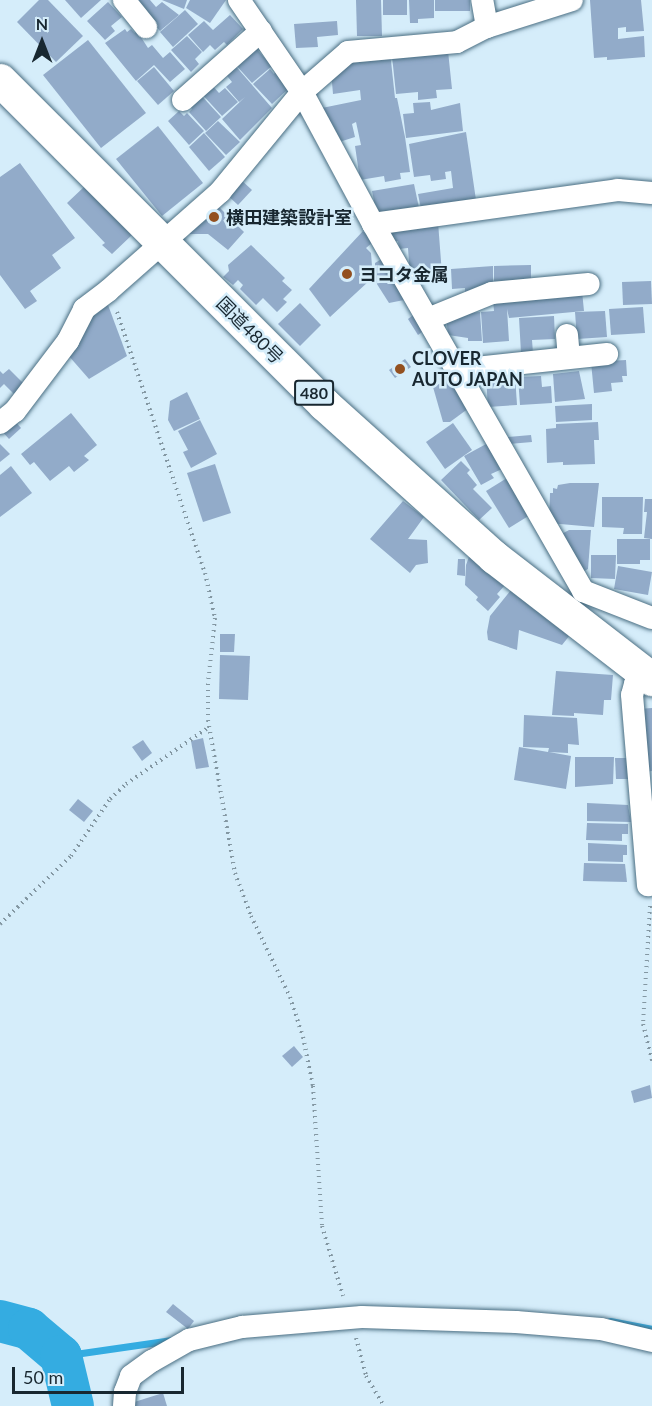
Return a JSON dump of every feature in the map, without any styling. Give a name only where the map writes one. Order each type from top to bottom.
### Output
[{"type":"highway","name":"国道480号","points":[[0,80],[324,404],[494,557],[575,602],[647,676]]},
{"type":"street","points":[[124,0],[146,27]]},
{"type":"street","points":[[239,0],[302,92],[373,224],[457,370],[575,602],[652,618]]},
{"type":"street","points":[[482,0],[487,27]]},
{"type":"street","points":[[0,423],[15,411],[68,341],[84,309],[109,290],[220,192],[302,92],[348,52],[457,42],[487,27],[572,0]]},
{"type":"street","points":[[183,100],[261,31]]},
{"type":"street","points":[[373,224],[618,190],[652,194]]},
{"type":"street","points":[[428,319],[492,293],[589,284]]},
{"type":"street","points":[[567,335],[569,357]]},
{"type":"street","points":[[457,370],[607,354]]},
{"type":"street","points":[[647,676],[635,684],[632,695],[648,885]]},
{"type":"street","points":[[124,1406],[124,1392],[131,1376],[189,1340],[242,1327],[351,1318],[516,1322],[601,1329],[652,1341]]},
{"type":"path","points":[[109,290],[205,573],[214,618],[208,684],[209,727],[235,873],[250,916],[290,997],[303,1036],[314,1086],[322,1226],[330,1258],[351,1318],[366,1376],[384,1406]]},
{"type":"path","points":[[0,924],[71,856],[110,799],[209,727]]},
{"type":"path","points":[[648,885],[650,900],[643,1024],[652,1061]]},
{"type":"building","points":[[39,0],[48,0],[83,36],[56,62],[17,22]]},
{"type":"building","points":[[65,0],[101,0],[81,18]]},
{"type":"building","points":[[150,0],[156,7],[162,2],[179,15],[160,31],[135,2]]},
{"type":"building","points":[[162,0],[187,0],[184,9]]},
{"type":"building","points":[[190,0],[226,0],[210,23],[186,8]]},
{"type":"building","points":[[356,0],[381,0],[382,36],[357,36]]},
{"type":"building","points":[[383,0],[407,0],[407,15],[383,15]]},
{"type":"building","points":[[409,0],[434,0],[434,18],[418,19],[418,23],[410,23]]},
{"type":"building","points":[[435,0],[470,0],[470,11],[435,11]]},
{"type":"building","points":[[590,0],[641,0],[644,31],[626,32],[626,27],[618,28],[618,39],[644,36],[645,57],[607,60],[607,57],[594,58]]},
{"type":"building","points":[[108,2],[122,17],[111,26],[115,31],[105,40],[87,21]]},
{"type":"building","points":[[185,10],[198,24],[173,47],[160,32]]},
{"type":"building","points":[[230,15],[243,29],[227,45],[224,42],[215,50],[210,45],[203,52],[188,35],[204,21],[213,30]]},
{"type":"building","points":[[337,21],[338,35],[317,37],[318,47],[296,48],[294,24]]},
{"type":"building","points":[[125,29],[127,32],[131,29],[135,33],[137,31],[148,48],[152,45],[163,58],[170,52],[185,69],[170,82],[154,65],[136,81],[105,43]]},
{"type":"building","points":[[187,36],[202,52],[195,59],[199,64],[191,72],[171,50]]},
{"type":"building","points":[[88,40],[146,113],[101,148],[43,75]]},
{"type":"building","points":[[252,44],[272,66],[252,83],[234,63]]},
{"type":"building","points":[[448,51],[452,89],[436,90],[437,98],[418,100],[418,92],[396,94],[392,56]]},
{"type":"building","points":[[390,52],[395,98],[397,98],[405,137],[410,172],[400,173],[401,179],[385,182],[384,176],[360,180],[355,146],[361,145],[356,122],[352,124],[355,137],[336,143],[317,109],[361,100],[360,90],[333,94],[331,71],[351,57]]},
{"type":"building","points":[[233,63],[272,108],[240,140],[222,119],[245,97],[239,102],[226,87],[232,82],[223,71]]},
{"type":"building","points":[[154,67],[174,91],[158,105],[137,81]]},
{"type":"building","points":[[270,69],[274,74],[277,70],[288,89],[272,104],[253,84]]},
{"type":"building","points":[[210,83],[219,93],[225,88],[238,102],[222,116],[200,92]]},
{"type":"building","points":[[199,93],[221,117],[206,131],[189,112],[192,109],[188,104]]},
{"type":"building","points":[[430,102],[431,110],[460,103],[463,131],[406,138],[403,114],[414,113],[413,103]]},
{"type":"building","points":[[179,111],[184,116],[187,113],[204,131],[189,145],[168,121]]},
{"type":"building","points":[[218,121],[240,142],[226,155],[205,133]]},
{"type":"building","points":[[158,126],[203,183],[162,216],[116,159]]},
{"type":"building","points":[[466,132],[476,200],[421,209],[418,194],[453,188],[451,171],[445,172],[446,179],[431,181],[430,175],[414,177],[409,144]]},
{"type":"building","points":[[204,133],[225,157],[209,171],[189,147]]},
{"type":"building","points":[[20,163],[75,238],[52,255],[61,268],[30,291],[37,301],[25,309],[0,275],[0,177]]},
{"type":"building","points":[[240,179],[252,190],[238,205],[226,194]]},
{"type":"building","points":[[414,184],[419,208],[377,216],[372,191]]},
{"type":"building","points":[[85,186],[132,235],[112,254],[102,245],[105,243],[67,203]]},
{"type":"building","name":"横田建築設計室","points":[[214,202],[244,232],[228,250],[208,234],[184,234]]},
{"type":"building","points":[[438,222],[442,274],[410,277],[408,248],[399,249],[398,241],[393,242],[391,226]]},
{"type":"building","name":"ヨコタ金属","points":[[363,231],[373,242],[366,248],[371,253],[372,266],[369,281],[330,317],[309,289]]},
{"type":"building","points":[[251,245],[285,278],[282,281],[292,290],[283,299],[287,302],[277,312],[263,298],[256,305],[240,289],[243,285],[238,280],[233,285],[223,277],[229,271],[228,265]]},
{"type":"building","points":[[385,257],[409,299],[389,303],[375,281],[375,263]]},
{"type":"building","points":[[531,265],[531,280],[494,281],[494,266]]},
{"type":"building","points":[[493,266],[493,286],[465,292],[465,288],[452,289],[451,269]]},
{"type":"building","points":[[651,281],[652,304],[623,305],[622,282]]},
{"type":"building","points":[[582,291],[584,311],[509,318],[507,309],[509,341],[483,343],[481,312],[494,311],[493,300]]},
{"type":"building","points":[[300,303],[321,325],[300,346],[278,324]]},
{"type":"building","points":[[108,305],[127,356],[89,379],[68,355],[87,321]]},
{"type":"building","points":[[643,307],[645,333],[611,335],[609,309]]},
{"type":"building","points":[[605,311],[607,337],[577,339],[575,312]]},
{"type":"building","points":[[480,312],[482,341],[468,341],[468,338],[448,335],[446,315]]},
{"type":"building","points":[[416,313],[426,329],[418,335],[408,319]]},
{"type":"building","points":[[554,316],[555,339],[532,340],[533,353],[521,353],[519,318]]},
{"type":"building","name":"CLOVER AUTO JAPAN","points":[[405,359],[411,367],[395,378],[389,370]]},
{"type":"building","points":[[626,360],[627,376],[622,376],[623,382],[611,383],[612,391],[594,393],[591,362]]},
{"type":"building","points":[[9,369],[25,385],[15,395],[4,384],[0,388],[0,371],[3,374]]},
{"type":"building","points":[[579,371],[585,399],[555,402],[553,374]]},
{"type":"building","points":[[515,375],[517,405],[488,407],[486,377]]},
{"type":"building","points":[[541,376],[542,387],[551,386],[552,403],[520,405],[518,377]]},
{"type":"building","points":[[451,378],[469,408],[450,422],[443,422],[433,387]]},
{"type":"building","points":[[187,392],[200,419],[174,431],[168,420],[170,401]]},
{"type":"building","points":[[592,404],[592,420],[556,422],[555,406]]},
{"type":"building","points":[[71,413],[97,445],[84,456],[89,460],[74,472],[69,466],[50,481],[34,462],[30,465],[21,454]]},
{"type":"building","points":[[13,419],[21,428],[9,439],[1,430]]},
{"type":"building","points":[[200,420],[217,454],[191,468],[183,452],[188,450],[178,431]]},
{"type":"building","points":[[598,422],[599,440],[594,440],[595,464],[547,463],[546,429],[556,428],[556,424]]},
{"type":"building","points":[[453,423],[472,450],[445,469],[426,442]]},
{"type":"building","points":[[531,435],[532,442],[509,444],[508,437]]},
{"type":"building","points":[[488,443],[502,469],[491,474],[494,478],[481,485],[464,456]]},
{"type":"building","points":[[0,444],[10,454],[0,462]]},
{"type":"building","points":[[461,461],[470,470],[467,473],[477,485],[473,489],[492,508],[479,520],[441,480]]},
{"type":"building","points":[[215,464],[231,513],[203,522],[187,473]]},
{"type":"building","points":[[11,466],[32,493],[0,517],[0,475]]},
{"type":"building","points":[[507,478],[530,515],[509,528],[486,491]]},
{"type":"building","points":[[599,483],[594,527],[549,523],[550,493],[553,493],[553,488],[557,489],[558,485]]},
{"type":"building","points":[[602,497],[643,497],[642,534],[623,534],[624,528],[602,527]]},
{"type":"building","points":[[645,499],[652,499],[652,539],[644,538],[647,512],[644,512]]},
{"type":"building","points":[[403,501],[424,517],[408,539],[427,540],[428,563],[416,565],[410,573],[370,539]]},
{"type":"building","points":[[569,530],[591,530],[588,569],[579,574],[558,536]]},
{"type":"building","points":[[617,539],[650,539],[650,560],[640,560],[640,564],[617,564]]},
{"type":"building","points":[[470,554],[506,584],[497,594],[500,597],[488,611],[465,585],[466,565]]},
{"type":"building","points":[[591,555],[616,555],[615,579],[591,578]]},
{"type":"building","points":[[458,559],[465,559],[465,576],[457,575]]},
{"type":"building","points":[[618,566],[652,572],[648,595],[614,589]]},
{"type":"building","points":[[511,590],[570,635],[562,645],[519,630],[517,650],[488,640],[490,616]]},
{"type":"building","points":[[220,634],[235,634],[234,652],[220,652]]},
{"type":"building","points":[[220,655],[250,656],[248,700],[219,699]]},
{"type":"building","points":[[556,671],[613,675],[611,700],[604,700],[603,715],[574,713],[574,716],[552,715]]},
{"type":"building","points":[[652,708],[652,771],[643,772],[638,709]]},
{"type":"building","points":[[524,715],[577,718],[579,745],[568,744],[568,753],[549,752],[571,756],[566,789],[514,780],[519,747],[548,752],[549,748],[523,747]]},
{"type":"building","points":[[203,738],[209,767],[196,769],[191,741]]},
{"type":"building","points":[[143,740],[152,753],[142,761],[132,747]]},
{"type":"building","points":[[575,757],[614,757],[613,784],[575,787]]},
{"type":"building","points":[[615,758],[628,758],[628,779],[616,779]]},
{"type":"building","points":[[78,799],[93,811],[84,822],[69,810]]},
{"type":"building","points":[[587,803],[628,805],[631,822],[587,821]]},
{"type":"building","points":[[587,823],[628,824],[628,834],[622,834],[622,841],[586,840]]},
{"type":"building","points":[[588,843],[627,845],[627,855],[623,855],[623,862],[588,861]]},
{"type":"building","points":[[584,863],[625,864],[627,882],[583,881]]},
{"type":"building","points":[[294,1046],[303,1057],[292,1067],[282,1056]]},
{"type":"building","points":[[650,1085],[652,1098],[634,1103],[631,1091]]},
{"type":"building","points":[[173,1304],[194,1321],[188,1329],[166,1312]]},
{"type":"building","points":[[163,1393],[167,1406],[129,1406],[128,1404]]},
{"type":"waterway","points":[[0,1321],[29,1329],[61,1356],[73,1406]]},
{"type":"waterway","points":[[610,1321],[652,1329]]},
{"type":"waterway","points":[[61,1356],[172,1340]]},
{"type":"place","name":"横田建築設計室","points":[[214,217]]},
{"type":"place","name":"ヨコタ金属","points":[[347,274]]},
{"type":"place","name":"CLOVER AUTO JAPAN","points":[[400,369]]}]
